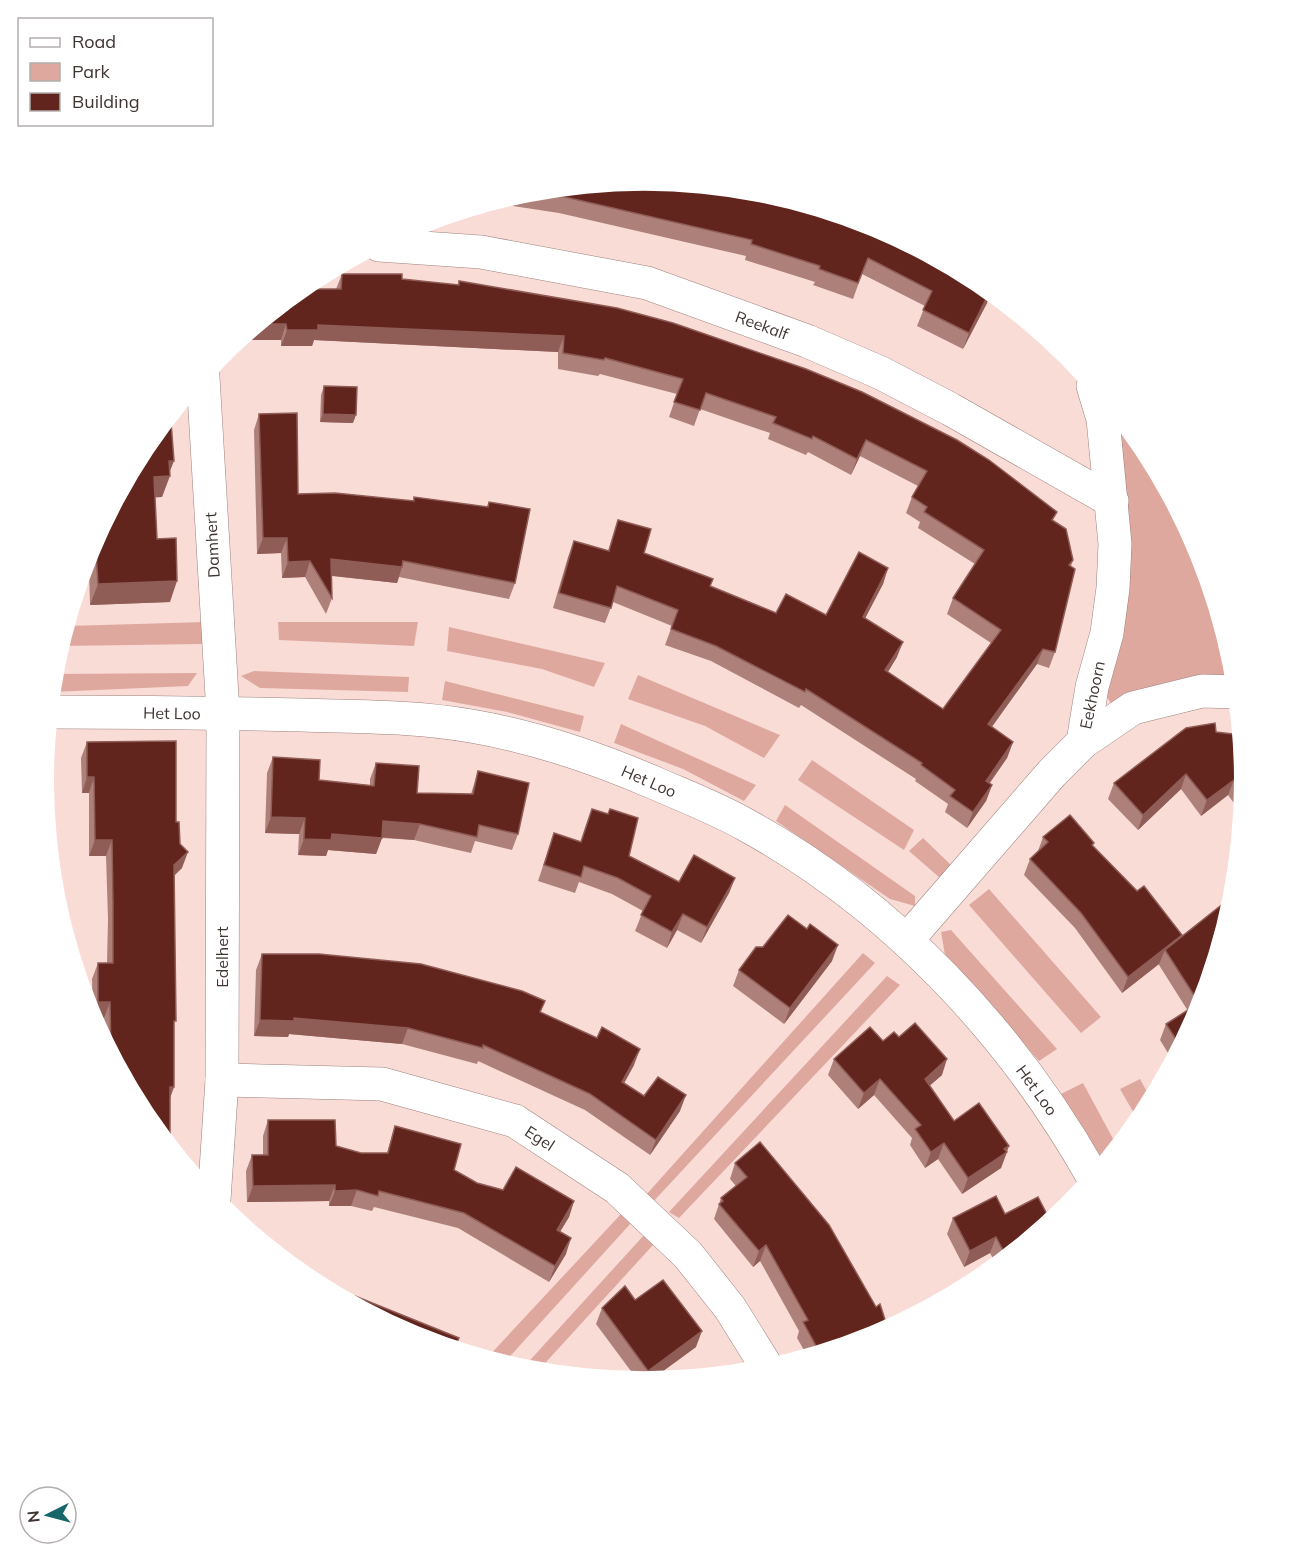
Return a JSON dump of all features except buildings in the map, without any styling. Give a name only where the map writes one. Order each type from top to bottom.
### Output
[{"type":"street","name":"Reekalf","points":[[396,246],[481,252],[647,282],[807,341],[881,373],[950,409],[1112,501]]},
{"type":"street","name":"Damhert","points":[[204,389],[223,713]]},
{"type":"street","name":"Eekhoorn","points":[[907,940],[1083,742],[1092,687],[1107,633],[1113,588],[1115,544],[1112,501],[1103,419],[1099,406]]},
{"type":"street","points":[[1083,742],[1133,708],[1202,691],[1228,692]]},
{"type":"street","name":"Het Loo","points":[[58,712],[223,713],[411,718],[472,726],[552,743],[620,768],[745,824],[812,865],[855,896],[907,940],[951,985],[1005,1047],[1042,1095],[1089,1170]]},
{"type":"street","name":"Edelhert","points":[[215,1186],[222,1080],[223,713]]},
{"type":"street","name":"Egel","points":[[222,1080],[382,1084],[514,1121],[617,1188],[688,1255],[730,1308],[763,1360]]},
{"type":"green space","points":[[1115,424],[1156,486],[1190,556],[1215,629],[1226,681],[1111,704],[1105,693]]},
{"type":"green space","points":[[206,622],[202,644],[70,646],[75,626]]},
{"type":"green space","points":[[278,622],[418,622],[414,646],[279,640]]},
{"type":"green space","points":[[449,627],[605,663],[594,687],[542,669],[447,651]]},
{"type":"green space","points":[[254,671],[409,677],[408,692],[260,688],[241,676]]},
{"type":"green space","points":[[197,673],[188,686],[61,692],[64,674]]},
{"type":"green space","points":[[638,675],[780,735],[764,758],[705,726],[628,699]]},
{"type":"green space","points":[[445,681],[584,716],[580,732],[507,712],[442,700]]},
{"type":"green space","points":[[621,724],[756,785],[744,801],[683,769],[614,743]]},
{"type":"green space","points":[[812,760],[914,830],[904,850],[798,780]]},
{"type":"green space","points":[[785,805],[915,896],[915,906],[890,899],[776,821]]},
{"type":"green space","points":[[923,838],[951,865],[940,878],[909,851]]},
{"type":"green space","points":[[989,889],[1101,1017],[1081,1033],[969,905]]},
{"type":"green space","points":[[951,930],[1057,1049],[1039,1061],[945,955],[941,932]]},
{"type":"green space","points":[[863,953],[875,963],[652,1203],[645,1196]]},
{"type":"green space","points":[[887,976],[900,985],[679,1218],[669,1212]]},
{"type":"green space","points":[[1140,1079],[1147,1091],[1133,1112],[1120,1089]]},
{"type":"green space","points":[[1083,1083],[1114,1140],[1101,1156],[1061,1094]]},
{"type":"green space","points":[[621,1214],[632,1222],[510,1356],[492,1352]]},
{"type":"green space","points":[[645,1234],[653,1245],[545,1363],[529,1361]]}]
